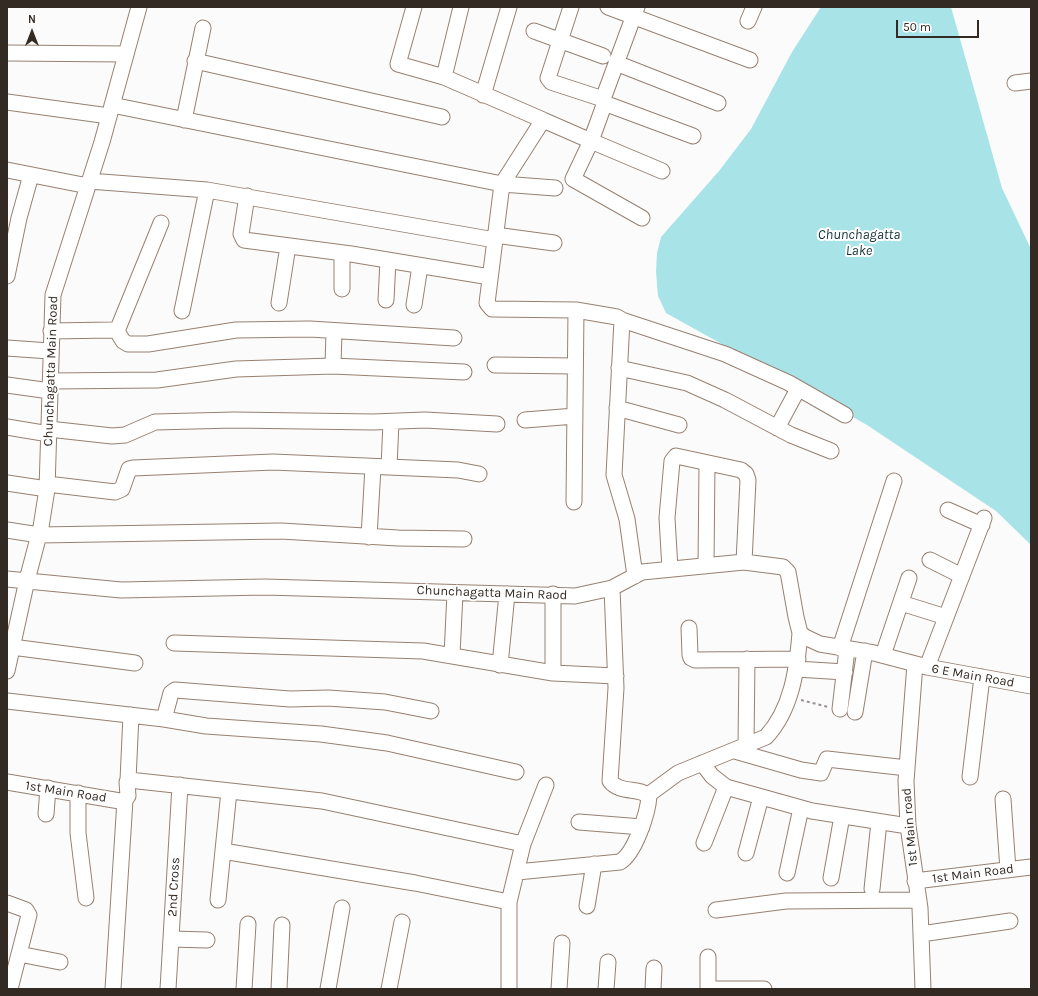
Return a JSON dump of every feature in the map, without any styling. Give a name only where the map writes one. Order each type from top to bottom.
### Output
[{"type":"street","name":"Chunchagatta Main Road","points":[[7,671],[11,641],[39,535],[47,486],[51,386],[50,351],[53,295],[111,111],[139,7]]},
{"type":"street","points":[[414,7],[398,64],[444,77],[662,171]]},
{"type":"street","points":[[444,77],[462,7]]},
{"type":"street","points":[[483,95],[509,7]]},
{"type":"street","points":[[572,7],[560,41],[549,80],[692,136]]},
{"type":"street","points":[[608,7],[635,12],[750,60]]},
{"type":"street","points":[[748,22],[754,7]]},
{"type":"street","points":[[635,12],[610,60],[604,101],[591,141],[573,178],[642,218]]},
{"type":"street","points":[[184,120],[203,28]]},
{"type":"street","points":[[534,31],[718,103]]},
{"type":"street","points":[[7,53],[126,54]]},
{"type":"street","points":[[195,61],[442,117]]},
{"type":"street","points":[[1015,83],[1031,81]]},
{"type":"street","points":[[7,102],[111,111],[184,120],[502,184],[555,188]]},
{"type":"street","points":[[543,120],[502,184],[487,303],[492,309],[576,310],[617,317],[622,320],[725,354],[759,368],[845,415]]},
{"type":"street","points":[[7,170],[88,184],[207,190],[495,237],[554,243]]},
{"type":"street","points":[[7,276],[19,218],[31,175]]},
{"type":"street","points":[[182,311],[207,190]]},
{"type":"street","points":[[247,196],[241,234],[244,240],[342,253],[490,277]]},
{"type":"street","points":[[117,331],[161,223]]},
{"type":"street","points":[[279,303],[288,246]]},
{"type":"street","points":[[342,253],[342,289]]},
{"type":"street","points":[[386,300],[388,260]]},
{"type":"street","points":[[414,305],[420,266]]},
{"type":"street","points":[[574,502],[576,310]]},
{"type":"street","points":[[622,320],[614,475],[627,519],[635,576]]},
{"type":"street","points":[[117,331],[123,341],[128,344],[148,344],[236,330],[334,331],[454,338]]},
{"type":"street","points":[[51,331],[117,331]]},
{"type":"street","points":[[333,366],[334,331]]},
{"type":"street","points":[[7,348],[50,351]]},
{"type":"street","points":[[495,365],[575,366]]},
{"type":"street","points":[[7,385],[51,386],[157,380],[236,369],[333,366],[464,372]]},
{"type":"street","points":[[619,368],[687,383],[777,428],[831,451]]},
{"type":"street","points":[[777,428],[798,388]]},
{"type":"street","points":[[617,408],[679,425]]},
{"type":"street","points":[[525,420],[575,416]]},
{"type":"street","points":[[7,427],[49,432],[112,436],[125,435],[155,422],[234,420],[391,422],[425,420],[497,424]]},
{"type":"street","points":[[389,467],[391,422]]},
{"type":"street","points":[[670,569],[667,518],[674,457],[676,456],[741,470],[746,474],[748,480],[744,562]]},
{"type":"street","points":[[7,483],[115,492],[122,489],[129,469],[133,468],[273,462],[458,470],[479,474]]},
{"type":"street","points":[[706,566],[707,463]]},
{"type":"street","points":[[369,537],[374,467]]},
{"type":"street","points":[[841,709],[845,672],[844,648],[894,481]]},
{"type":"street","name":"1st Main road","points":[[923,989],[919,900],[908,826],[907,768],[921,666],[946,617],[983,522],[948,510]]},
{"type":"street","points":[[7,530],[39,535],[281,531],[369,537],[464,539]]},
{"type":"street","points":[[930,560],[962,576]]},
{"type":"street","name":"Chunchagatta Main Raod","points":[[7,579],[121,590],[265,587],[455,593],[553,594],[575,596],[612,588],[642,572],[744,562],[783,567],[788,572],[800,633],[794,682],[775,727],[766,737],[678,773],[648,794]]},
{"type":"street","points":[[883,655],[909,578]]},
{"type":"street","points":[[517,872],[620,862],[625,860],[642,827],[649,802],[648,794],[618,788],[610,781],[616,676],[612,588]]},
{"type":"street","points":[[452,655],[455,593]]},
{"type":"street","points":[[500,664],[507,594]]},
{"type":"street","points":[[553,594],[553,673]]},
{"type":"street","points":[[901,603],[946,617]]},
{"type":"street","points":[[689,628],[691,658],[747,659],[797,664],[845,672]]},
{"type":"street","points":[[800,633],[820,644],[865,651],[921,666]]},
{"type":"street","points":[[11,641],[136,663]]},
{"type":"street","points":[[174,643],[423,651],[553,673],[616,676]]},
{"type":"street","points":[[841,709],[865,651]]},
{"type":"street","points":[[747,659],[740,748],[801,770],[821,773],[827,759],[907,768]]},
{"type":"street","name":"6 E Main Road","points":[[921,666],[1031,686]]},
{"type":"street","points":[[970,777],[982,677]]},
{"type":"street","points":[[164,719],[171,694],[175,690],[290,699],[328,698],[384,702],[431,711]]},
{"type":"street","points":[[7,700],[164,719],[206,726],[321,734],[386,743],[516,772]]},
{"type":"street","points":[[113,989],[125,800],[128,796],[132,715]]},
{"type":"street","points":[[702,763],[712,776],[726,787],[801,808],[908,826]]},
{"type":"street","points":[[128,780],[322,801],[523,844]]},
{"type":"street","name":"1st Main Road","points":[[7,782],[120,801],[125,800]]},
{"type":"street","name":"2nd Cross","points":[[168,989],[180,785]]},
{"type":"street","points":[[509,989],[509,902],[523,844],[546,785]]},
{"type":"street","points":[[704,843],[726,787]]},
{"type":"street","points":[[46,814],[48,788]]},
{"type":"street","points":[[218,900],[229,791]]},
{"type":"street","points":[[78,793],[78,833],[86,898]]},
{"type":"street","points":[[746,853],[761,796]]},
{"type":"street","points":[[1003,799],[1008,870]]},
{"type":"street","points":[[788,873],[801,808]]},
{"type":"street","points":[[831,878],[842,816]]},
{"type":"street","points":[[579,822],[642,827]]},
{"type":"street","points":[[872,889],[879,822]]},
{"type":"street","points":[[223,851],[414,883],[509,902]]},
{"type":"street","points":[[587,906],[594,864]]},
{"type":"street","name":"1st Main Road","points":[[915,881],[1031,867]]},
{"type":"street","points":[[716,910],[786,901],[919,900]]},
{"type":"street","points":[[7,903],[26,910],[29,913],[15,958],[10,989]]},
{"type":"street","points":[[328,989],[342,908]]},
{"type":"street","points":[[921,934],[1010,921]]},
{"type":"street","points":[[389,989],[402,922]]},
{"type":"street","points":[[244,989],[248,924]]},
{"type":"street","points":[[279,989],[282,925]]},
{"type":"street","points":[[171,939],[206,940]]},
{"type":"street","points":[[559,989],[562,944]]},
{"type":"street","points":[[708,957],[711,989],[764,989]]},
{"type":"street","points":[[15,958],[60,962]]},
{"type":"street","points":[[606,989],[608,962]]},
{"type":"street","points":[[653,989],[654,968]]},
{"type":"path","points":[[788,698],[841,709]]},
{"type":"water","name":"Chunchagatta Lake","points":[[821,7],[951,7],[1002,188],[1031,249],[1031,545],[996,511],[867,425],[666,313],[658,296],[656,272],[657,253],[661,237],[719,171],[751,129],[792,52]]}]
